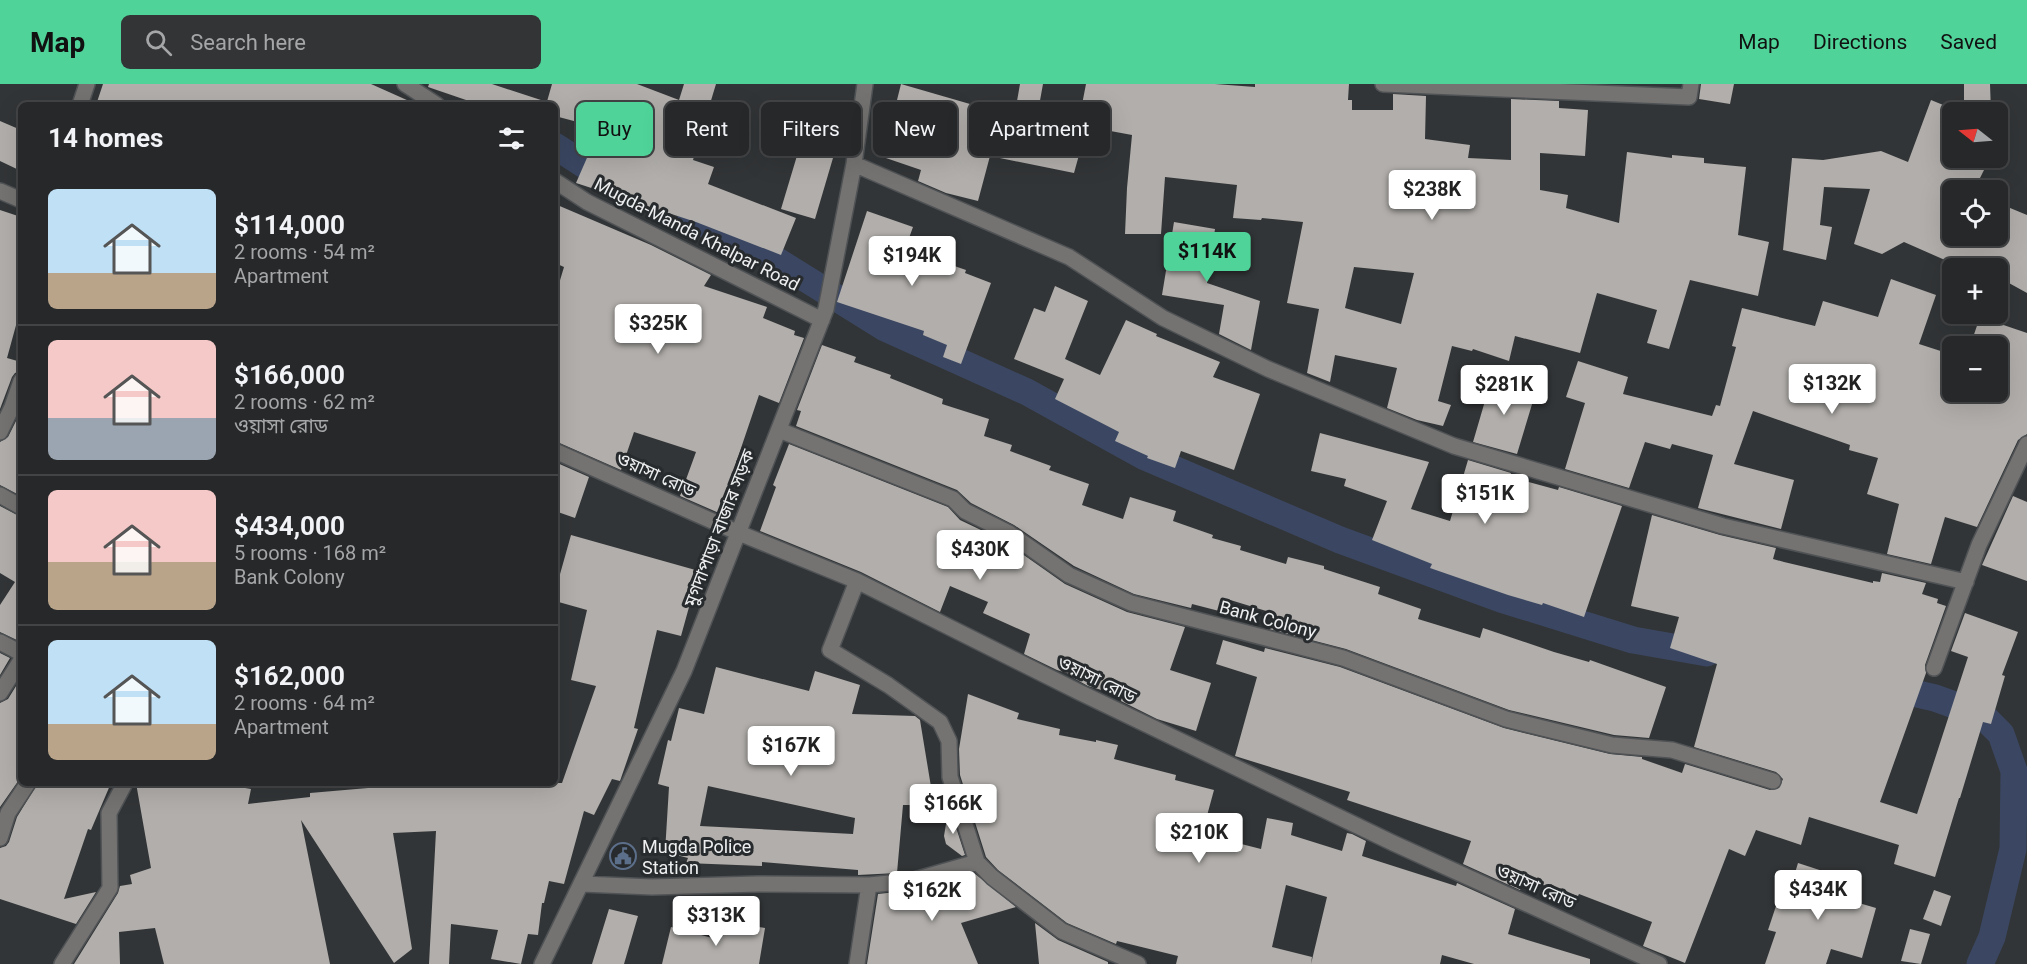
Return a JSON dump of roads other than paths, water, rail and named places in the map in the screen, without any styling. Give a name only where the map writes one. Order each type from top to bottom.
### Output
[{"type":"street","points":[[81,102],[87,84]]},
{"type":"street","points":[[405,84],[432,102]]},
{"type":"street","name":"মুগদাপাড়া বাজার সড়ক","points":[[542,964],[684,671],[824,315],[854,164],[865,84]]},
{"type":"street","points":[[1383,84],[1689,97],[1691,84]]},
{"type":"street","points":[[854,164],[1069,257],[1163,318],[1268,369],[1454,446],[1723,526],[1966,582]]},
{"type":"street","name":"Mugda-Manda Khalpar Road","points":[[558,183],[587,202],[824,315]]},
{"type":"street","points":[[0,191],[18,200]]},
{"type":"street","points":[[0,432],[18,390]]},
{"type":"street","name":"Bank Colony","points":[[779,430],[953,499],[965,511],[1009,533],[1069,575],[1131,603],[1343,658],[1506,719],[1612,745],[1672,750],[1773,781]]},
{"type":"street","points":[[1934,668],[1979,544],[2027,444]]},
{"type":"street","name":"ওয়াসা রোড","points":[[558,452],[739,533],[857,581],[1079,692],[1382,837],[1659,964]]},
{"type":"street","points":[[0,495],[18,505]]},
{"type":"street","points":[[857,581],[830,650],[888,685],[940,722],[949,741],[950,777],[977,862],[992,877],[1062,931],[1138,964]]},
{"type":"street","points":[[0,642],[18,651]]},
{"type":"street","points":[[0,693],[18,665]]},
{"type":"street","points":[[0,838],[8,813],[26,786]]},
{"type":"street","points":[[62,964],[110,888],[108,813],[124,786]]},
{"type":"street","points":[[582,884],[652,887],[758,884],[869,885],[911,880],[977,862]]},
{"type":"street","points":[[857,964],[869,885]]},
{"type":"waterway","points":[[558,148],[614,184]]},
{"type":"waterway","points":[[691,218],[750,244],[885,328],[1027,392],[1143,456],[1340,540],[1501,599],[1633,640],[1707,653]]},
{"type":"waterway","points":[[1883,686],[1935,698],[1982,715],[2001,734],[2014,771],[2013,849],[1992,937],[1980,964]]},
{"type":"place","name":"Mugda Police Station","points":[[623,856]]}]
